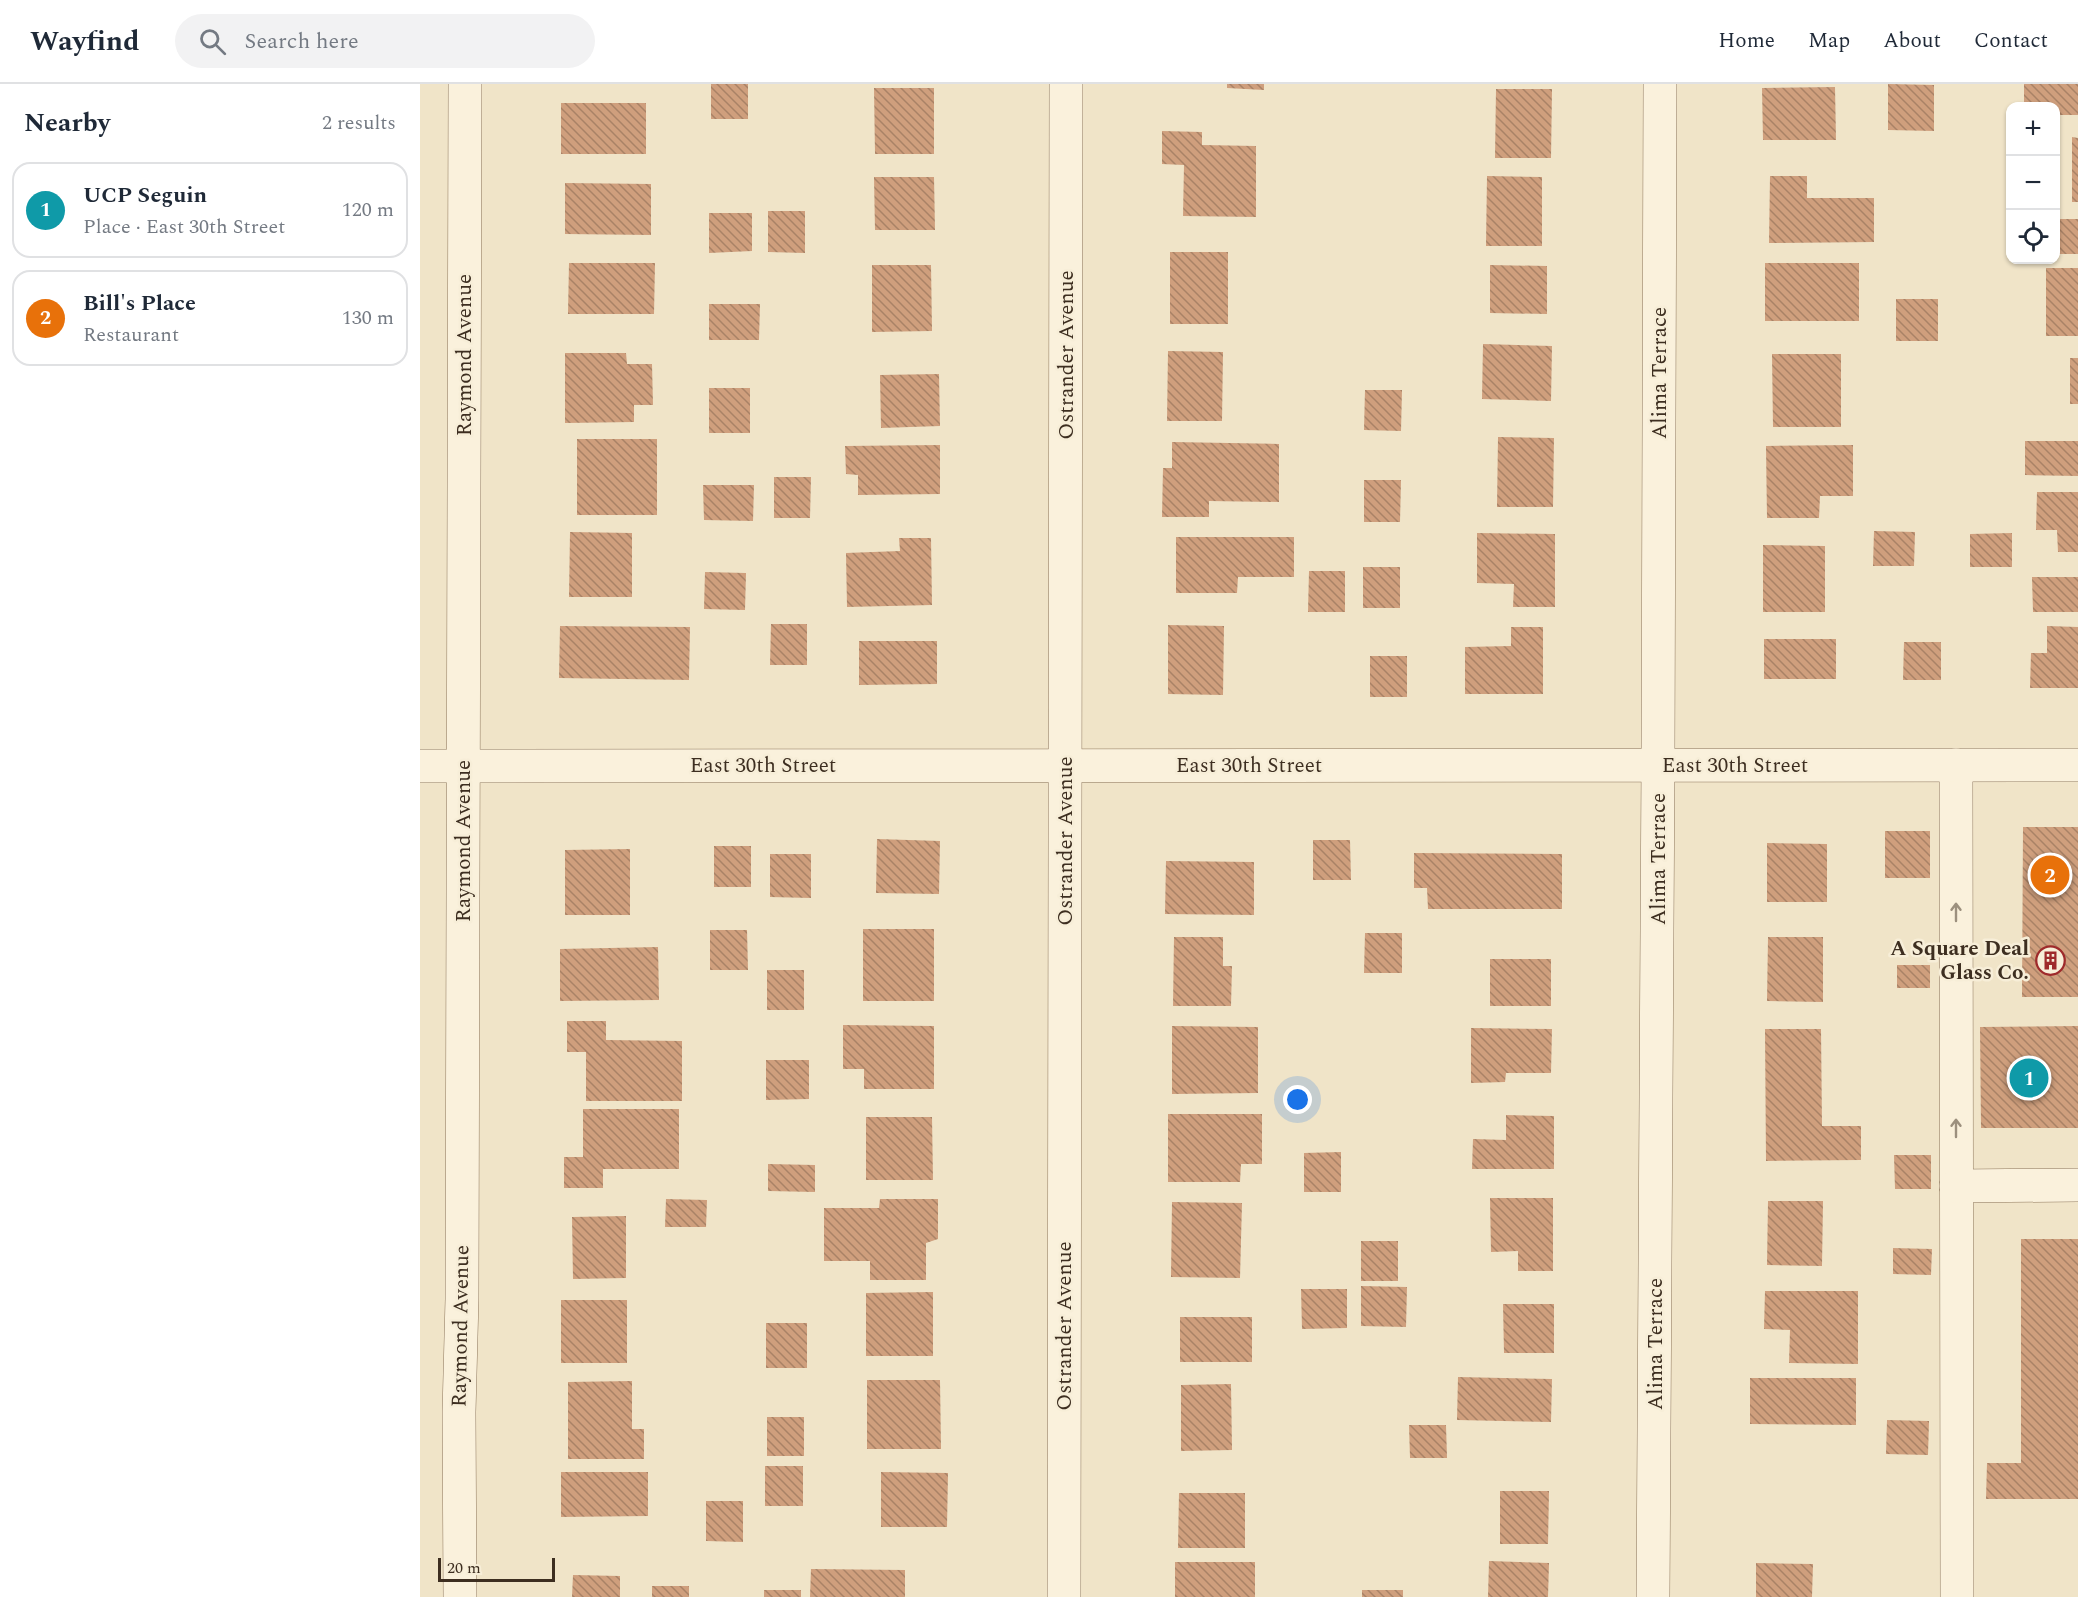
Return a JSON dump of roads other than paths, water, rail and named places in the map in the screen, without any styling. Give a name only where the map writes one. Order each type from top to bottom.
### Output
[{"type":"street","name":"Raymond Avenue","points":[[460,1597],[465,84]]},
{"type":"street","name":"Ostrander Avenue","points":[[1064,1597],[1066,84]]},
{"type":"street","name":"Alima Terrace","points":[[1653,1597],[1660,84]]},
{"type":"street","points":[[1956,765],[1957,1597]]},
{"type":"street","name":"East 30th Street","points":[[420,766],[2078,765]]},
{"type":"street","points":[[1956,1186],[2078,1185]]},
{"type":"place","name":"Bill's Place","points":[[2050,875]]},
{"type":"place","name":"A Square Deal Glass Co.","points":[[2050,960]]},
{"type":"place","name":"UCP Seguin","points":[[2029,1078]]}]
